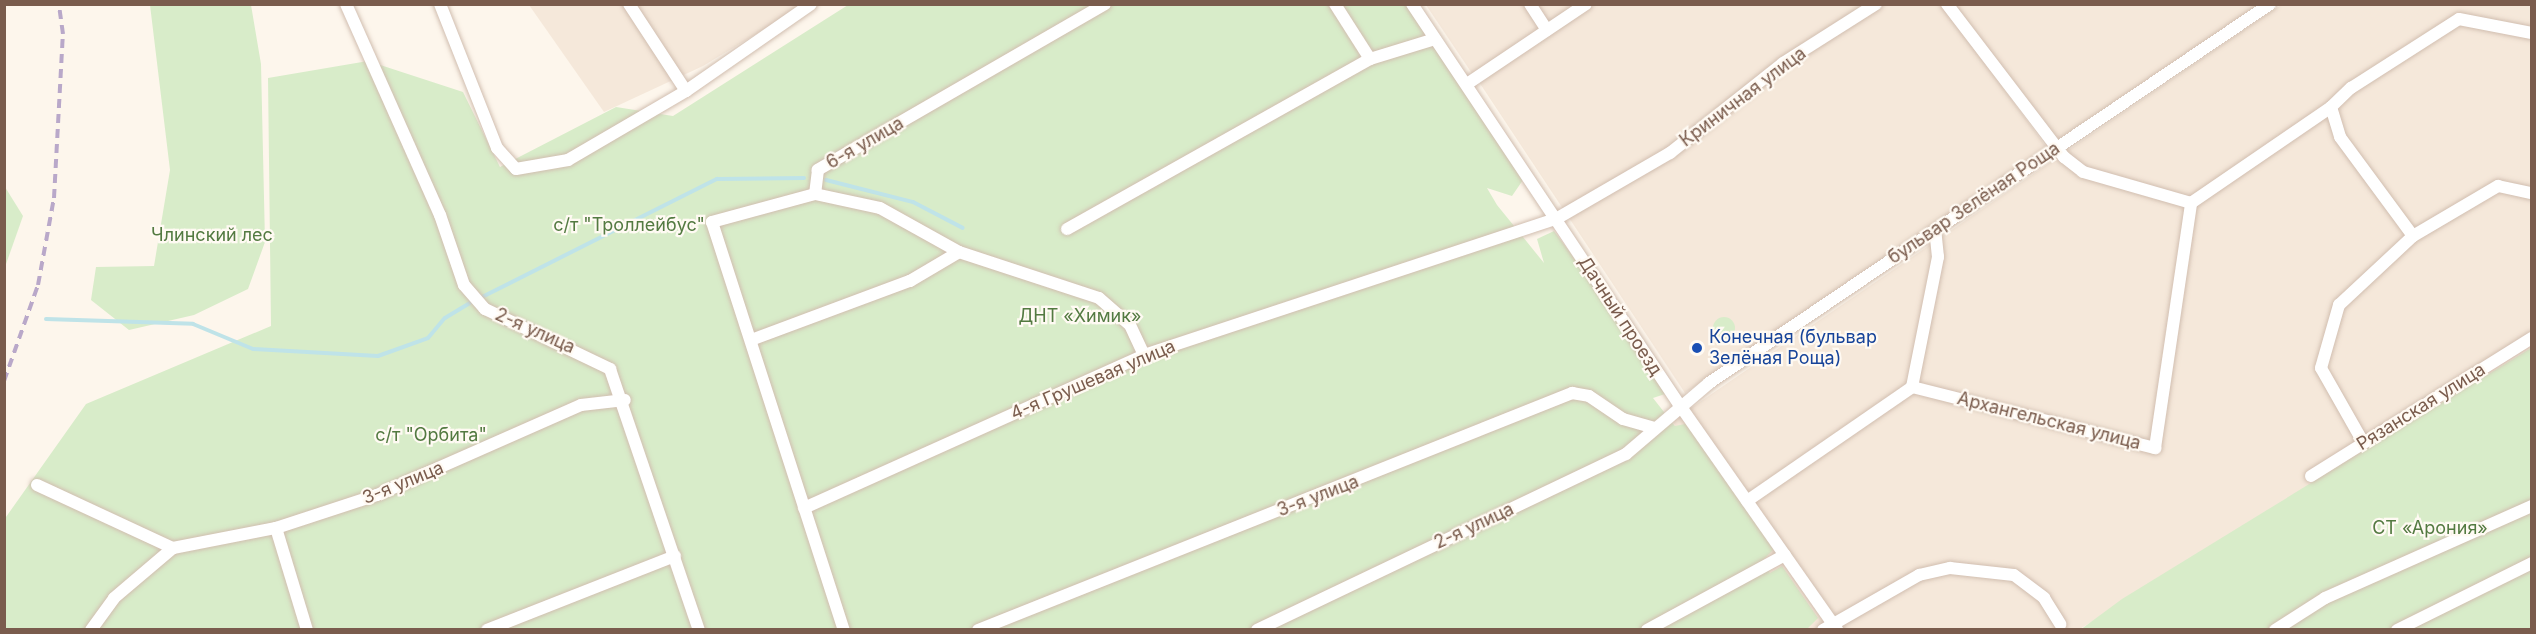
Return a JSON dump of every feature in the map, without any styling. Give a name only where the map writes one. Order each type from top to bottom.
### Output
[{"type":"street","name":"2-я улица","points":[[346,4],[440,215],[464,285],[485,309],[594,357],[610,369],[625,400],[699,630]]},
{"type":"street","points":[[440,4],[497,148],[516,169],[568,160],[686,91],[811,4]]},
{"type":"street","points":[[629,4],[686,91]]},
{"type":"street","name":"6-я улица","points":[[1105,4],[818,170],[815,194],[880,208],[959,252],[1099,298],[1130,325],[1144,355]]},
{"type":"street","points":[[1335,4],[1370,59]]},
{"type":"street","name":"Дачный проезд","points":[[1412,4],[1679,404],[1785,555],[1831,628]]},
{"type":"street","points":[[1530,4],[1547,30]]},
{"type":"street","points":[[1467,84],[1586,4]]},
{"type":"street","name":"Криничная улица","points":[[1556,219],[1670,153],[1783,63],[1876,4]]},
{"type":"street","points":[[1947,4],[2054,149],[2083,172],[2192,203],[2331,107],[2351,88],[2459,19],[2532,33]]},
{"type":"street","name":"бульвар Зелёная Роща","points":[[1679,404],[2270,4]]},
{"type":"street","points":[[1067,229],[1370,59],[1436,39]]},
{"type":"street","points":[[2331,107],[2340,137],[2413,236]]},
{"type":"street","points":[[2363,442],[2321,369],[2323,354],[2339,305],[2413,236],[2498,186],[2532,193]]},
{"type":"street","points":[[815,194],[712,222],[844,630]]},
{"type":"street","name":"Архангельская улица","points":[[1912,387],[2155,448],[2192,203]]},
{"type":"street","name":"4-я Грушевая улица","points":[[804,508],[1144,355],[1556,219]]},
{"type":"street","points":[[1747,501],[1912,387],[1938,257],[1935,230]]},
{"type":"street","points":[[751,340],[910,281],[959,252]]},
{"type":"street","name":"Рязанская улица","points":[[2312,476],[2532,338]]},
{"type":"street","name":"3-я улица","points":[[978,630],[1572,393],[1589,396],[1623,419],[1654,428]]},
{"type":"street","name":"3-я улица","points":[[92,630],[114,598],[174,548],[276,528],[377,495],[581,405],[625,400]]},
{"type":"street","name":"2-я улица","points":[[1257,630],[1626,454],[1679,404]]},
{"type":"street","points":[[37,485],[174,548]]},
{"type":"street","points":[[2275,630],[2325,598],[2532,506]]},
{"type":"street","points":[[276,528],[307,630]]},
{"type":"street","points":[[1647,630],[1785,555]]},
{"type":"street","points":[[486,630],[675,556]]},
{"type":"street","points":[[2397,630],[2532,562]]},
{"type":"street","points":[[1831,628],[1919,575],[1950,568],[2014,575],[2044,598],[2060,624]]},
{"type":"shaded area","points":[[529,5],[804,5],[703,66],[604,112]]},
{"type":"shaded area","points":[[1426,5],[1578,5],[1473,75]]},
{"type":"shaded area","points":[[1594,5],[1942,5],[2047,148],[1685,393],[1479,82]]},
{"type":"shaded area","points":[[1950,5],[2259,5],[2054,142]]},
{"type":"shaded area","points":[[2281,5],[2531,5],[2531,348],[2080,629],[1806,629],[1672,421]]},
{"type":"green space","name":"Члинский лес","points":[[150,5],[251,5],[261,64],[265,242],[248,289],[194,315],[129,330],[91,300],[96,267],[154,266],[170,170]]},
{"type":"green space","name":"ДНТ «Химик»","points":[[848,5],[1410,5],[1525,177],[1512,196],[1487,188],[1497,205],[1544,263],[1537,239],[1554,231],[1669,386],[1668,393],[1653,398],[1675,426],[1690,423],[1774,549],[1762,561],[1770,573],[1782,566],[1818,618],[1806,630],[5,629],[6,517],[86,404],[271,326],[268,78],[368,61],[463,92],[500,167],[616,107],[673,116]]},
{"type":"green space","points":[[5,187],[23,216],[5,267]]},
{"type":"green space","points":[[1724,317],[1732,320],[1735,328],[1732,336],[1724,339],[1716,336],[1713,328],[1716,320]]},
{"type":"green space","name":"СТ «Арония»","points":[[2531,348],[2531,629],[2080,630],[2122,599]]},
{"type":"waterway","points":[[484,296],[717,179],[804,178]]},
{"type":"waterway","points":[[826,180],[913,202],[963,228]]},
{"type":"waterway","points":[[46,319],[193,324],[253,349],[378,356],[428,338],[445,318],[470,303]]},
{"type":"railway","points":[[4,381],[38,285],[54,198],[63,34],[59,4]]},
{"type":"place","name":"Конечная (бульвар Зелёная Роща)","points":[[1697,348]]},
{"type":"park label","name":"с/т \"Троллейбус\"","points":[[629,225]]},
{"type":"park label","name":"с/т \"Орбита\"","points":[[431,435]]}]
